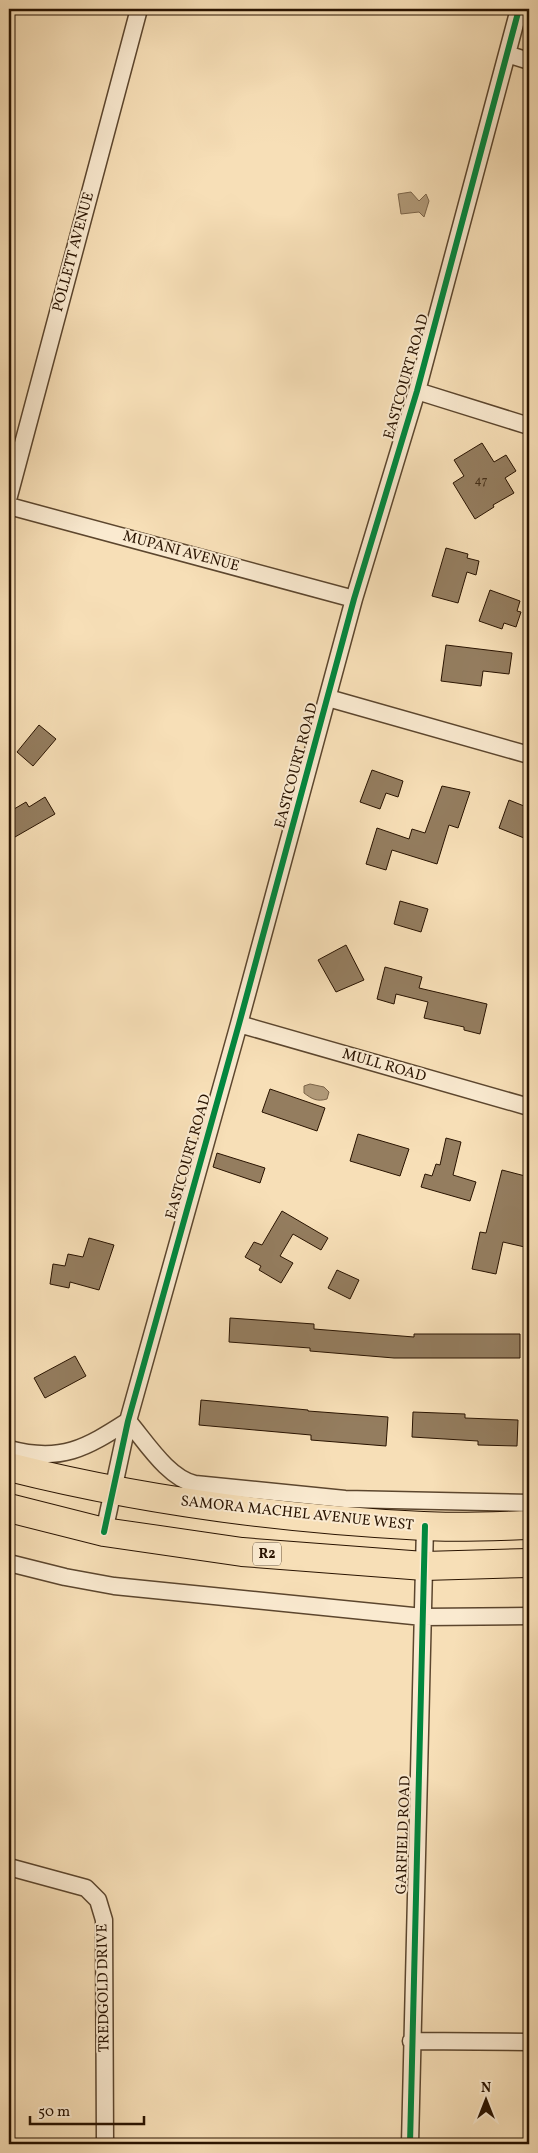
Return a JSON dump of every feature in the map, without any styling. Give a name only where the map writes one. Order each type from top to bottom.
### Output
[{"type":"highway","name":"SAMORA MACHEL AVENUE WEST","points":[[9,1466],[113,1490],[177,1502],[254,1512],[425,1526],[529,1525]]},
{"type":"highway","name":"R2","points":[[9,1508],[104,1532],[242,1552],[424,1566],[529,1563]]},
{"type":"street","name":"POLLETT AVENUE","points":[[9,496],[139,9]]},
{"type":"street","name":"EASTCOURT ROAD","points":[[104,1532],[128,1421],[239,1024],[354,599],[417,391],[519,9]]},
{"type":"street","points":[[507,54],[529,61]]},
{"type":"street","points":[[417,391],[529,426]]},
{"type":"street","name":"MUPANI AVENUE","points":[[9,506],[354,599]]},
{"type":"street","points":[[328,698],[529,755]]},
{"type":"street","name":"MULL ROAD","points":[[239,1024],[529,1107]]},
{"type":"street","points":[[9,1449],[36,1454],[76,1451],[95,1442],[128,1421]]},
{"type":"street","name":"SAMORA MACHEL AVENUE WEST","points":[[128,1421],[177,1478],[194,1484],[345,1499],[529,1502]]},
{"type":"street","name":"GARFIELD ROAD","points":[[410,2144],[425,1526]]},
{"type":"street","points":[[9,1563],[65,1578],[114,1586],[423,1617],[529,1616]]},
{"type":"street","name":"TREDGOLD DRIVE","points":[[9,1867],[86,1888],[98,1900],[104,1920],[106,2144]]},
{"type":"street","points":[[411,2041],[529,2042]]},
{"type":"shaded area","points":[[411,192],[419,201],[426,194],[429,201],[424,217],[419,212],[401,214],[398,194]]},
{"type":"shaded area","points":[[310,1084],[324,1087],[329,1092],[327,1099],[315,1099],[304,1093],[304,1086]]},
{"type":"building","points":[[482,443],[494,462],[506,455],[516,471],[505,478],[514,493],[493,505],[494,507],[475,519],[453,483],[464,476],[454,460]]},
{"type":"building","points":[[446,548],[468,554],[467,558],[479,561],[476,575],[467,572],[458,603],[432,596]]},
{"type":"building","points":[[490,590],[520,601],[517,611],[521,612],[516,627],[504,623],[502,629],[479,621]]},
{"type":"building","points":[[446,645],[512,653],[509,674],[483,671],[481,686],[441,681]]},
{"type":"building","points":[[39,725],[56,739],[33,766],[17,752]]},
{"type":"building","points":[[372,770],[403,781],[398,797],[386,793],[380,809],[360,802]]},
{"type":"building","points":[[442,786],[470,792],[458,828],[449,825],[437,864],[392,850],[386,870],[366,864],[377,828],[409,839],[412,829],[425,833]]},
{"type":"building","points":[[45,797],[55,814],[15,837],[9,827],[9,812],[26,802],[29,807]]},
{"type":"building","points":[[509,800],[529,808],[529,840],[499,828]]},
{"type":"building","points":[[400,901],[428,909],[421,932],[394,924]]},
{"type":"building","points":[[346,945],[364,980],[336,992],[318,960]]},
{"type":"building","points":[[385,967],[422,977],[419,988],[487,1004],[480,1034],[464,1030],[464,1027],[424,1018],[428,1002],[396,994],[394,1004],[377,999]]},
{"type":"building","points":[[270,1089],[325,1108],[317,1131],[262,1112]]},
{"type":"building","points":[[358,1134],[409,1149],[400,1176],[350,1161]]},
{"type":"building","points":[[446,1138],[461,1142],[453,1175],[476,1182],[470,1201],[421,1187],[425,1174],[432,1176],[436,1164],[440,1165]]},
{"type":"building","points":[[217,1153],[265,1168],[260,1183],[213,1167]]},
{"type":"building","points":[[502,1170],[529,1177],[529,1248],[503,1242],[496,1274],[472,1269],[480,1232],[486,1233]]},
{"type":"building","points":[[282,1211],[328,1238],[321,1250],[293,1234],[280,1256],[293,1263],[281,1283],[259,1270],[261,1266],[245,1257],[254,1242],[262,1245]]},
{"type":"building","points":[[89,1238],[114,1245],[99,1290],[70,1282],[69,1288],[50,1284],[53,1264],[65,1266],[68,1254],[83,1257]]},
{"type":"building","points":[[337,1270],[359,1280],[350,1299],[328,1288]]},
{"type":"building","points":[[230,1318],[314,1324],[314,1329],[414,1337],[414,1334],[520,1334],[520,1358],[394,1358],[310,1351],[310,1348],[229,1342]]},
{"type":"building","points":[[75,1356],[86,1376],[45,1398],[34,1378]]},
{"type":"building","points":[[201,1400],[388,1417],[386,1446],[311,1440],[311,1435],[199,1425]]},
{"type":"building","points":[[413,1412],[465,1414],[465,1418],[518,1420],[517,1446],[478,1445],[478,1441],[412,1437]]},
{"type":"cycle path","points":[[104,1532],[128,1421],[239,1024],[354,599],[417,391],[519,9]]},
{"type":"cycle path","points":[[410,2144],[425,1526]]}]
